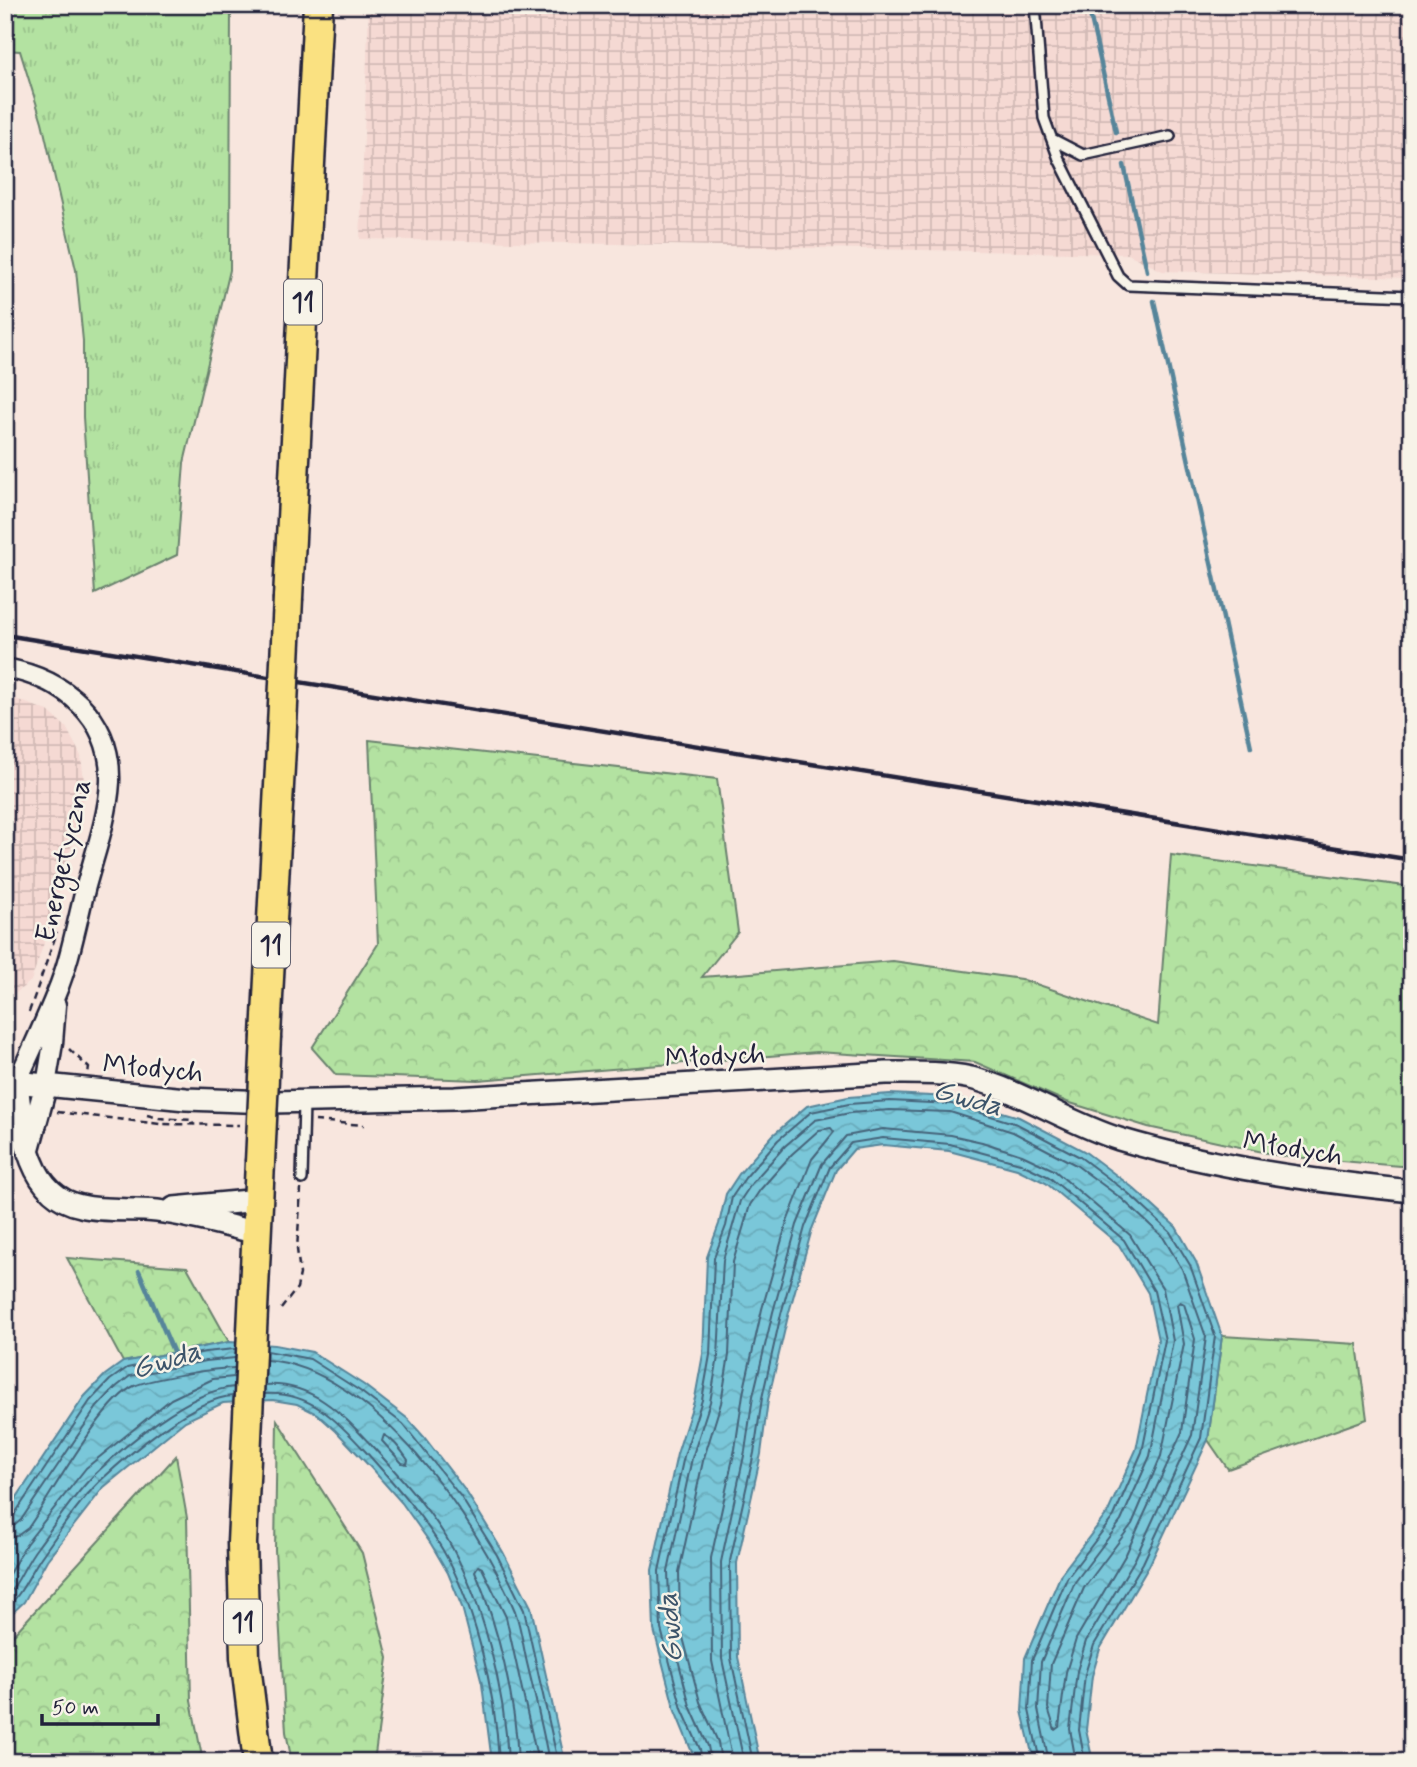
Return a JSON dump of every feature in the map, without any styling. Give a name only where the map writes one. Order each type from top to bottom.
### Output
[{"type":"highway","name":"11","points":[[258,1762],[248,1688],[243,1617],[244,1482],[318,5]]},
{"type":"street","name":"Energetyczna","points":[[5,668],[23,671],[66,691],[86,710],[99,730],[107,753],[110,785],[105,814],[57,992]]},
{"type":"street","points":[[57,992],[11,1081],[33,1166],[57,1197],[69,1203],[97,1209],[156,1210],[259,1200]]},
{"type":"street","points":[[29,1150],[46,1085],[57,992]]},
{"type":"street","name":"Młodych","points":[[11,1081],[304,1112],[456,1098],[886,1073],[956,1076],[982,1082],[1106,1134],[1166,1151],[1295,1177],[1412,1191]]},
{"type":"street","points":[[156,1210],[257,1233]]},
{"type":"lane","points":[[1035,5],[1044,118],[1079,201],[1118,276],[1128,285],[1412,296]]},
{"type":"lane","points":[[1052,139],[1083,155],[1171,136]]},
{"type":"lane","points":[[302,1179],[304,1112]]},
{"type":"path","points":[[27,1017],[57,932]]},
{"type":"path","points":[[5,1052],[16,1046],[18,1039]]},
{"type":"path","points":[[39,1110],[160,1124],[244,1125]]},
{"type":"path","points":[[304,1112],[311,1120],[363,1125]]},
{"type":"path","points":[[281,1310],[297,1288],[300,1274],[297,1221],[302,1179]]},
{"type":"shaded area","points":[[369,5],[1412,5],[1412,278],[1162,271],[1128,254],[360,239]]},
{"type":"shaded area","points":[[5,695],[48,711],[66,727],[81,756],[85,789],[68,860],[31,981],[5,1001]]},
{"type":"green space","points":[[5,5],[231,5],[230,270],[184,463],[177,555],[95,594],[83,417],[83,341],[76,270],[42,122],[20,51],[5,50]]},
{"type":"green space","points":[[369,740],[717,779],[738,932],[702,977],[893,961],[1021,979],[1158,1025],[1171,855],[1412,887],[1412,1167],[1281,1156],[1148,1127],[1067,1102],[975,1062],[817,1052],[478,1080],[336,1075],[312,1048],[378,944]]},
{"type":"green space","points":[[67,1258],[187,1267],[229,1342],[123,1362]]},
{"type":"green space","points":[[1222,1336],[1357,1344],[1367,1419],[1228,1469],[1208,1440]]},
{"type":"green space","points":[[277,1420],[362,1553],[388,1658],[374,1762],[292,1762],[286,1732],[275,1550]]},
{"type":"green space","points":[[176,1456],[187,1518],[191,1701],[203,1762],[5,1762],[5,1644]]},
{"type":"water","name":"Gwda","points":[[890,1094],[952,1097],[1019,1117],[1084,1151],[1132,1187],[1176,1227],[1196,1262],[1222,1336],[1208,1440],[1149,1566],[1100,1649],[1092,1676],[1086,1730],[1093,1762],[1034,1762],[1022,1711],[1025,1658],[1061,1574],[1108,1512],[1136,1450],[1158,1340],[1148,1293],[1119,1245],[1046,1183],[1017,1169],[949,1151],[883,1145],[854,1149],[836,1170],[812,1229],[768,1400],[761,1454],[737,1563],[738,1657],[760,1762],[696,1762],[675,1711],[654,1630],[652,1570],[677,1454],[695,1398],[703,1354],[707,1257],[726,1194],[739,1174],[773,1135],[807,1106],[848,1097]]},
{"type":"water","name":"Gwda","points":[[229,1342],[275,1345],[312,1352],[364,1385],[408,1419],[424,1437],[467,1493],[503,1552],[531,1607],[565,1762],[492,1762],[482,1684],[462,1607],[448,1573],[402,1503],[371,1468],[317,1414],[297,1404],[273,1400],[223,1403],[185,1421],[104,1487],[47,1560],[24,1602],[5,1620],[5,1515],[84,1397],[105,1375],[123,1362]]},
{"type":"waterway","points":[[1088,5],[1116,132]]},
{"type":"waterway","points":[[1124,165],[1147,271]]},
{"type":"waterway","points":[[1154,301],[1251,747]]},
{"type":"waterway","name":"Gwda","points":[[139,1271],[173,1351]]},
{"type":"railway","points":[[5,635],[1412,860]]}]
